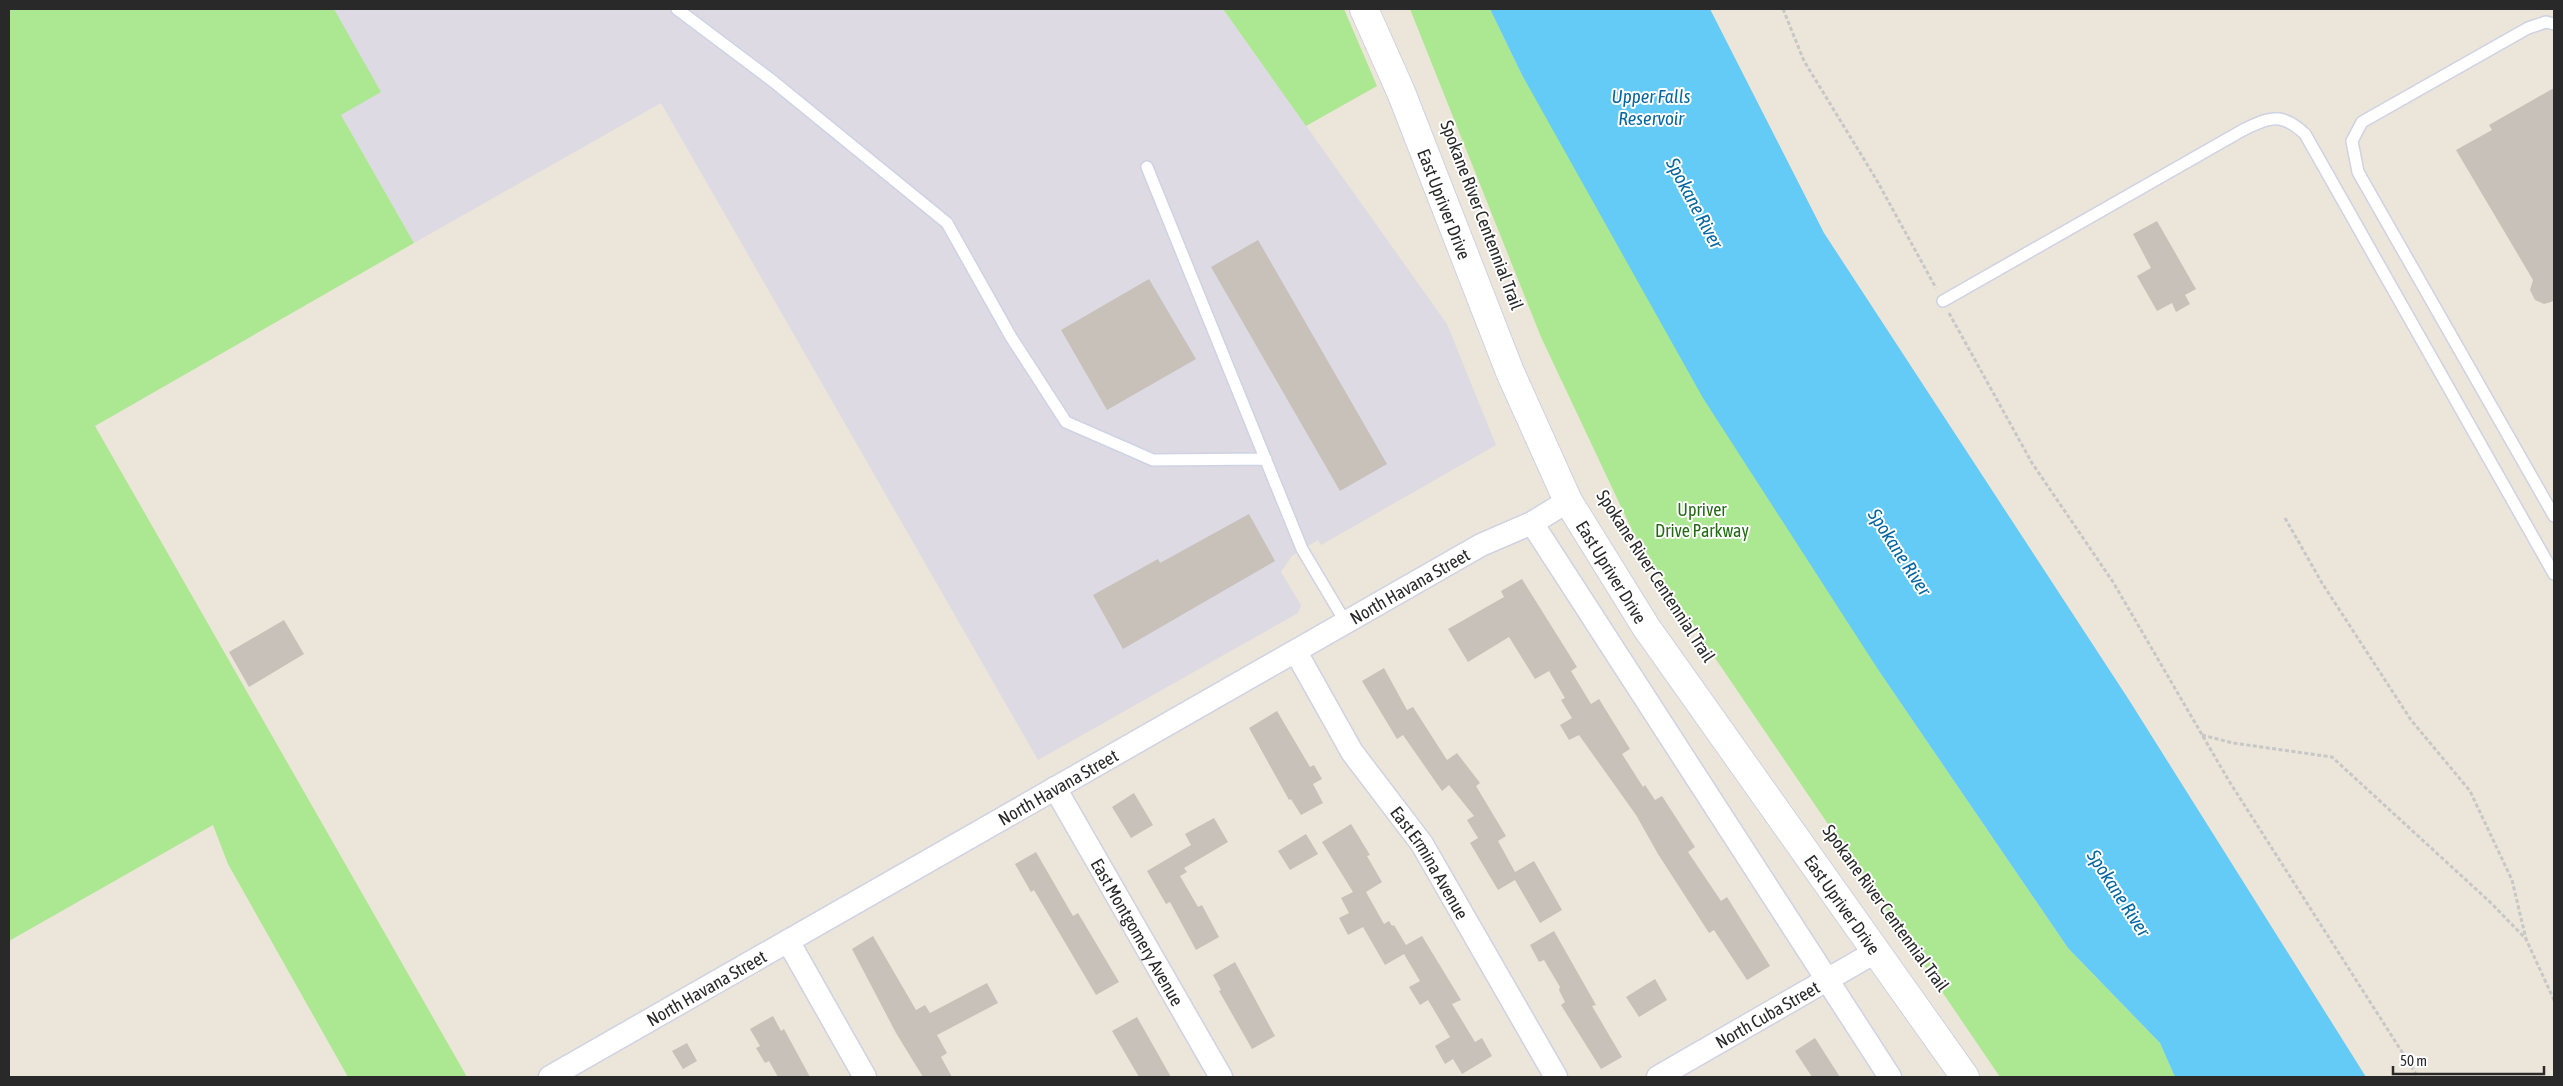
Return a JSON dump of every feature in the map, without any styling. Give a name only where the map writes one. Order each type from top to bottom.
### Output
[{"type":"street","name":"East Upriver Drive","points":[[1364,9],[1401,92],[1510,372],[1568,501],[1646,627],[1965,1077]]},
{"type":"street","name":"North Havana Street","points":[[550,1077],[1481,545],[1532,523],[1568,501]]},
{"type":"street","points":[[1532,523],[1826,981],[1890,1077]]},
{"type":"street","name":"East Ermina Avenue","points":[[1296,652],[1352,752],[1422,844],[1556,1077]]},
{"type":"street","name":"East Montgomery Avenue","points":[[1054,788],[1221,1077]]},
{"type":"street","points":[[788,941],[865,1077]]},
{"type":"street","name":"North Cuba Street","points":[[1658,1077],[1877,952]]},
{"type":"lane","points":[[677,9],[774,82],[947,223],[1011,337],[1066,422],[1152,460],[1266,459]]},
{"type":"lane","points":[[2553,512],[2358,172],[2352,141],[2362,122],[2528,28],[2546,22],[2554,24]]},
{"type":"lane","points":[[1943,301],[2243,130],[2265,119],[2279,118],[2293,123],[2310,143],[2554,574]]},
{"type":"lane","points":[[1147,167],[1302,549],[1346,623]]},
{"type":"path","points":[[1783,9],[1804,61],[1876,179],[2032,464],[2113,582],[2234,789],[2418,1077]]},
{"type":"path","points":[[2285,518],[2322,582],[2412,720],[2470,791],[2512,880],[2526,938],[2554,1000]]},
{"type":"path","points":[[2202,735],[2233,743],[2332,757],[2490,902],[2526,938]]},
{"type":"shaded area","points":[[334,9],[1223,9],[1447,324],[1496,445],[1321,545],[1318,540],[1292,556],[1281,572],[1301,605],[1298,613],[1038,760],[661,103],[414,243],[341,115]]},
{"type":"green space","points":[[9,9],[334,9],[381,92],[341,115],[414,243],[95,426],[467,1077],[348,1077],[228,864],[213,825],[9,941]]},
{"type":"green space","points":[[1223,9],[1344,9],[1377,86],[1306,126]]},
{"type":"green space","name":"Upriver Drive Parkway","points":[[1410,9],[1490,9],[1522,75],[1881,674],[2068,948],[2160,1043],[2175,1077],[2000,1077],[1641,549],[1541,337]]},
{"type":"water","name":"Upper Falls Reservoir","points":[[1490,9],[1710,9],[1824,233],[2129,700],[2366,1077],[2175,1077],[2160,1043],[2068,948],[1881,674],[1703,398],[1522,75]]},
{"type":"building","points":[[2554,88],[2554,301],[2544,304],[2535,300],[2530,290],[2533,280],[2456,150],[2492,130],[2489,125]]},
{"type":"building","points":[[2157,221],[2196,289],[2185,295],[2190,304],[2176,312],[2172,303],[2157,311],[2137,276],[2151,268],[2133,234]]},
{"type":"building","points":[[1258,240],[1387,464],[1340,491],[1211,267]]},
{"type":"building","points":[[1149,279],[1196,359],[1107,410],[1061,330]]},
{"type":"building","points":[[1249,514],[1275,561],[1123,649],[1093,595],[1158,559],[1160,563]]},
{"type":"building","points":[[1522,579],[1577,667],[1571,671],[1591,704],[1599,699],[1630,749],[1622,754],[1643,787],[1645,785],[1655,800],[1662,796],[1695,847],[1688,852],[1721,901],[1727,897],[1770,966],[1747,980],[1714,930],[1709,933],[1658,854],[1636,815],[1579,735],[1569,740],[1560,725],[1572,718],[1561,700],[1565,698],[1549,671],[1535,679],[1509,637],[1468,662],[1448,629],[1504,597],[1501,591]]},
{"type":"building","points":[[284,620],[304,654],[249,687],[229,652]]},
{"type":"building","points":[[1384,668],[1407,710],[1413,707],[1447,760],[1457,753],[1480,783],[1476,786],[1506,836],[1498,841],[1515,872],[1534,861],[1562,910],[1540,923],[1515,880],[1498,890],[1470,843],[1478,838],[1467,820],[1474,816],[1449,785],[1442,791],[1403,735],[1397,739],[1362,681]]},
{"type":"building","points":[[1277,711],[1310,767],[1314,765],[1322,779],[1313,784],[1323,803],[1301,815],[1291,799],[1289,800],[1249,728]]},
{"type":"building","points":[[1134,793],[1153,825],[1131,838],[1112,807]]},
{"type":"building","points":[[1214,818],[1228,842],[1184,868],[1187,872],[1180,876],[1198,907],[1202,905],[1219,937],[1196,950],[1170,902],[1166,904],[1147,871],[1191,845],[1185,834]]},
{"type":"building","points":[[1351,824],[1370,855],[1367,856],[1382,882],[1366,892],[1384,924],[1389,921],[1392,926],[1394,925],[1406,945],[1422,936],[1461,1000],[1452,1004],[1475,1042],[1482,1038],[1492,1056],[1462,1074],[1453,1059],[1445,1064],[1435,1046],[1450,1037],[1428,1000],[1420,1005],[1409,987],[1420,981],[1404,954],[1385,965],[1363,927],[1348,935],[1339,918],[1349,913],[1341,898],[1353,892],[1322,842]]},
{"type":"building","points":[[1306,834],[1318,854],[1290,870],[1278,851]]},
{"type":"building","points":[[1036,852],[1073,916],[1078,913],[1119,982],[1096,995],[1034,890],[1031,892],[1015,864]]},
{"type":"building","points":[[1554,931],[1596,1005],[1592,1006],[1622,1057],[1601,1069],[1561,1005],[1565,1002],[1559,990],[1560,987],[1544,960],[1539,962],[1530,945]]},
{"type":"building","points":[[873,936],[916,1010],[925,1005],[930,1013],[987,983],[998,1003],[937,1035],[947,1053],[941,1057],[952,1077],[923,1077],[896,1033],[852,949]]},
{"type":"building","points":[[1235,962],[1275,1036],[1252,1049],[1219,991],[1221,990],[1213,975]]},
{"type":"building","points":[[1655,979],[1667,1000],[1639,1017],[1626,997]]},
{"type":"building","points":[[773,1016],[781,1031],[784,1029],[810,1077],[778,1077],[769,1061],[765,1063],[756,1048],[760,1046],[750,1029]]},
{"type":"building","points":[[1137,1017],[1171,1077],[1139,1077],[1112,1031]]},
{"type":"building","points":[[1815,1038],[1840,1077],[1812,1077],[1795,1051]]},
{"type":"building","points":[[687,1043],[697,1061],[683,1069],[672,1051]]},
{"type":"water label","name":"Spokane River","points":[[1695,203]]},
{"type":"water label","name":"Spokane River","points":[[1900,552]]},
{"type":"water label","name":"Spokane River","points":[[2119,893]]}]
